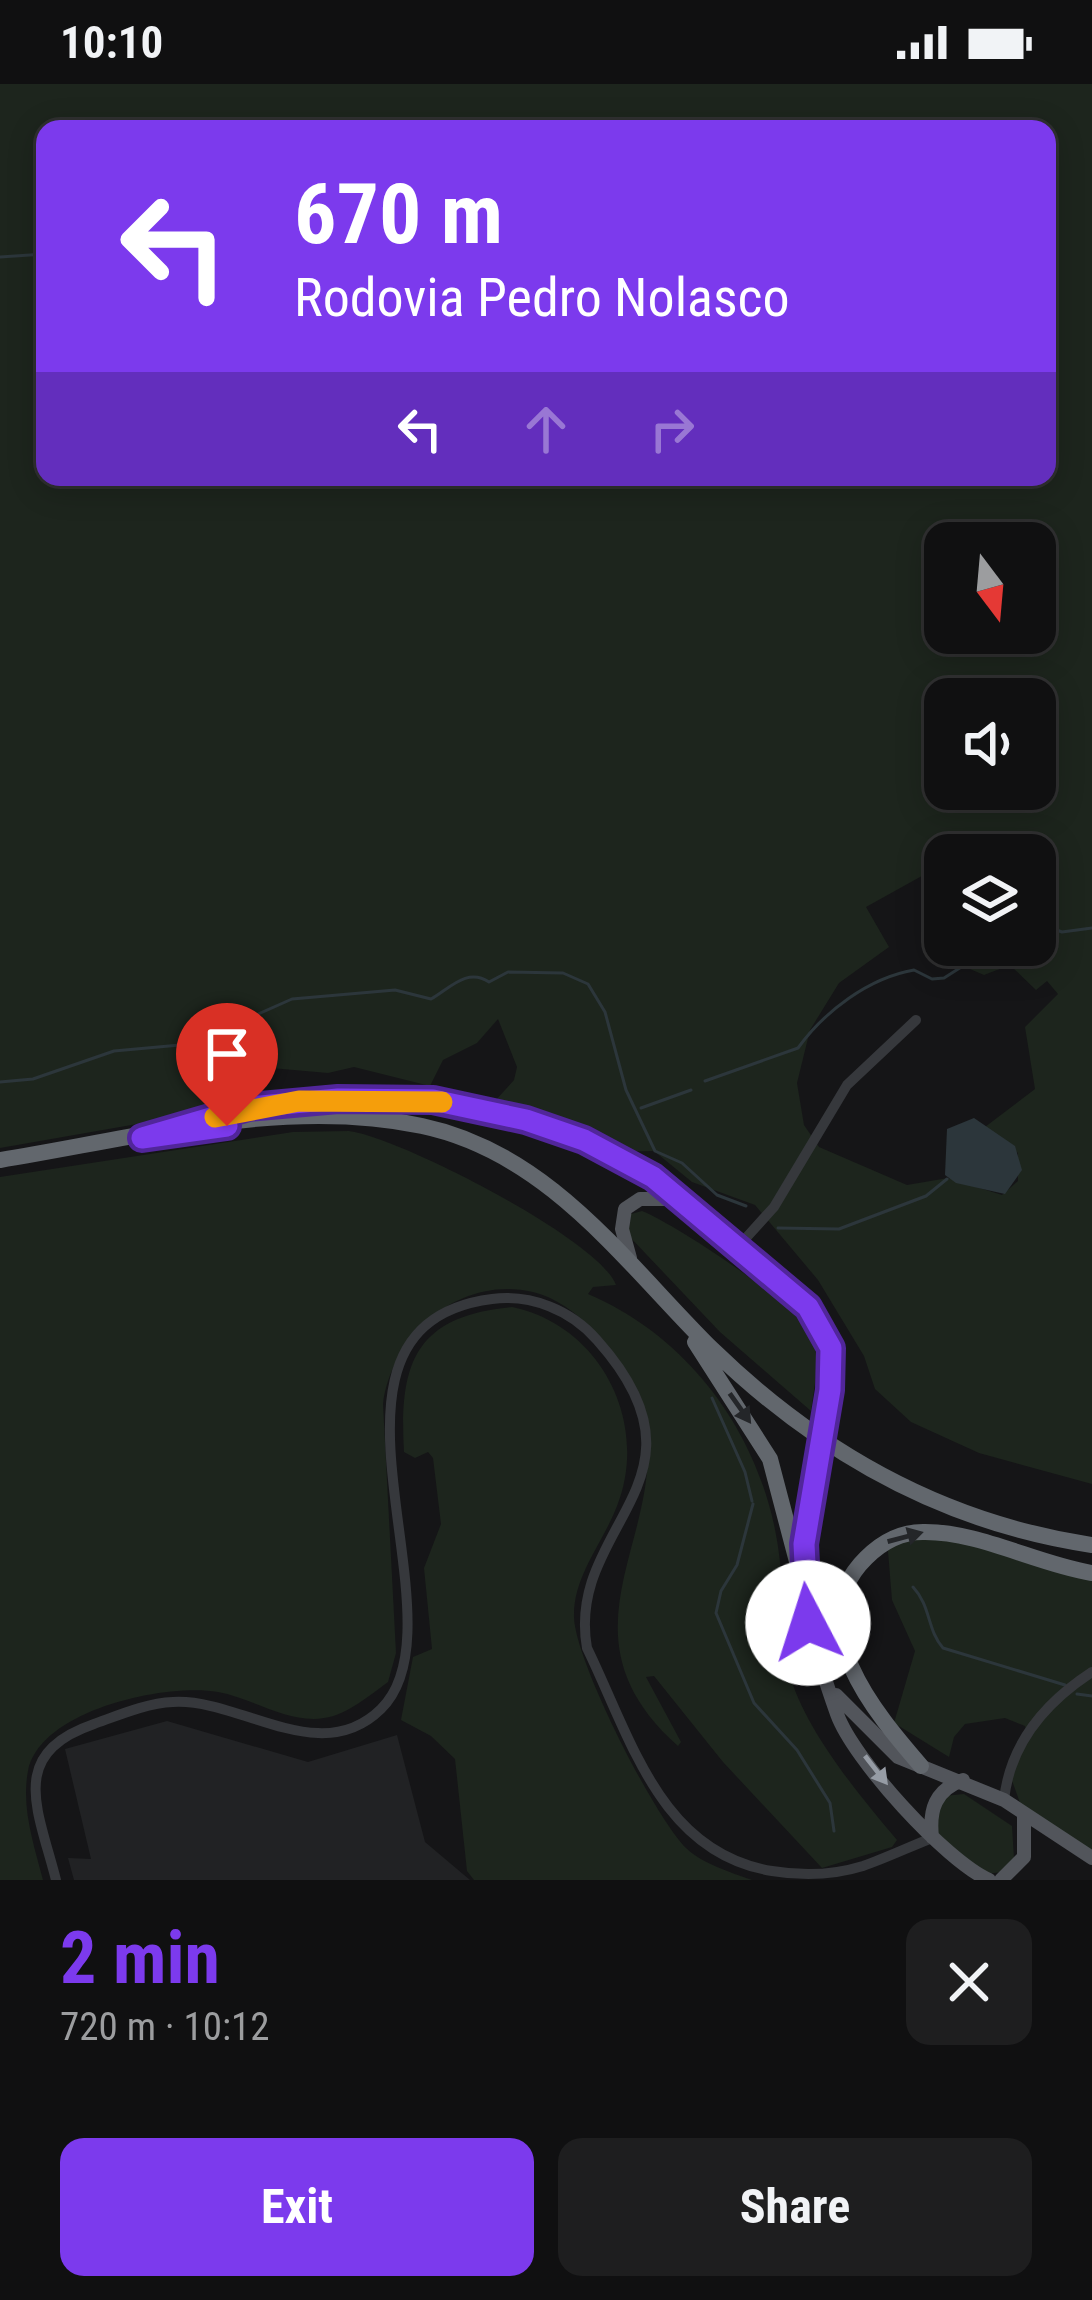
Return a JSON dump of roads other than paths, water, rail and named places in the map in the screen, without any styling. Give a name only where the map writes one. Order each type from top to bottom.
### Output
[{"type":"highway","points":[[0,1160],[314,1114],[428,1127],[513,1164],[568,1200],[788,1418],[842,1455],[975,1518],[1092,1545]]},
{"type":"highway","points":[[675,1311],[770,1459],[805,1592]]},
{"type":"highway","points":[[921,1766],[868,1702],[842,1636],[841,1603],[859,1565],[899,1536],[939,1532],[1092,1573]]},
{"type":"main road","points":[[142,1138],[282,1103],[433,1100],[526,1120],[584,1140],[680,1199],[808,1307],[831,1348],[830,1390],[804,1544],[805,1592],[817,1657],[837,1716],[917,1823],[980,1878]]},
{"type":"main road","points":[[630,1258],[622,1229],[625,1209],[640,1199],[680,1199]]},
{"type":"main road","points":[[832,1691],[882,1744],[921,1766],[1004,1800],[1092,1858]]},
{"type":"main road","points":[[932,1838],[933,1805],[945,1789],[963,1780]]},
{"type":"main road","points":[[1000,1880],[1024,1857],[1028,1838],[1024,1816]]},
{"type":"street","points":[[857,1073],[916,1020]]},
{"type":"street","points":[[736,1249],[774,1207],[865,1055]]},
{"type":"street","points":[[56,1880],[37,1805],[35,1776],[51,1743],[68,1733],[176,1701],[326,1734],[375,1715],[392,1699],[403,1678],[407,1640],[391,1446],[396,1377],[414,1339],[437,1316],[463,1304],[504,1297],[562,1311],[592,1334],[634,1390],[644,1430],[643,1474],[628,1514],[588,1581],[584,1630],[587,1648],[668,1809],[685,1832],[715,1854],[768,1871],[828,1874],[932,1838]]},
{"type":"street","points":[[1004,1800],[1011,1763],[1030,1728],[1092,1672]]},
{"type":"street","points":[[907,1847],[917,1823]]},
{"type":"waterway","points":[[0,257],[36,255]]},
{"type":"waterway","points":[[1056,930],[1092,928]]},
{"type":"waterway","points":[[705,1081],[798,1048],[834,1010],[880,980],[914,970],[932,979],[944,978],[963,966]]},
{"type":"waterway","points":[[0,1082],[33,1079],[114,1051],[191,1044],[292,999],[395,990],[431,999],[466,978],[489,982],[508,972],[563,973],[588,984],[605,1012],[626,1090],[655,1151],[682,1163],[717,1195],[746,1206]]},
{"type":"waterway","points":[[641,1108],[691,1090]]},
{"type":"waterway","points":[[778,1228],[839,1229],[926,1196],[947,1179]]},
{"type":"waterway","points":[[712,1398],[745,1472],[752,1501]]},
{"type":"waterway","points":[[753,1504],[737,1565],[721,1591],[716,1613],[754,1703],[797,1750],[830,1803],[834,1831]]},
{"type":"waterway","points":[[913,1587],[943,1648],[1065,1685]]},
{"type":"waterway","points":[[1077,1694],[1092,1696]]}]
